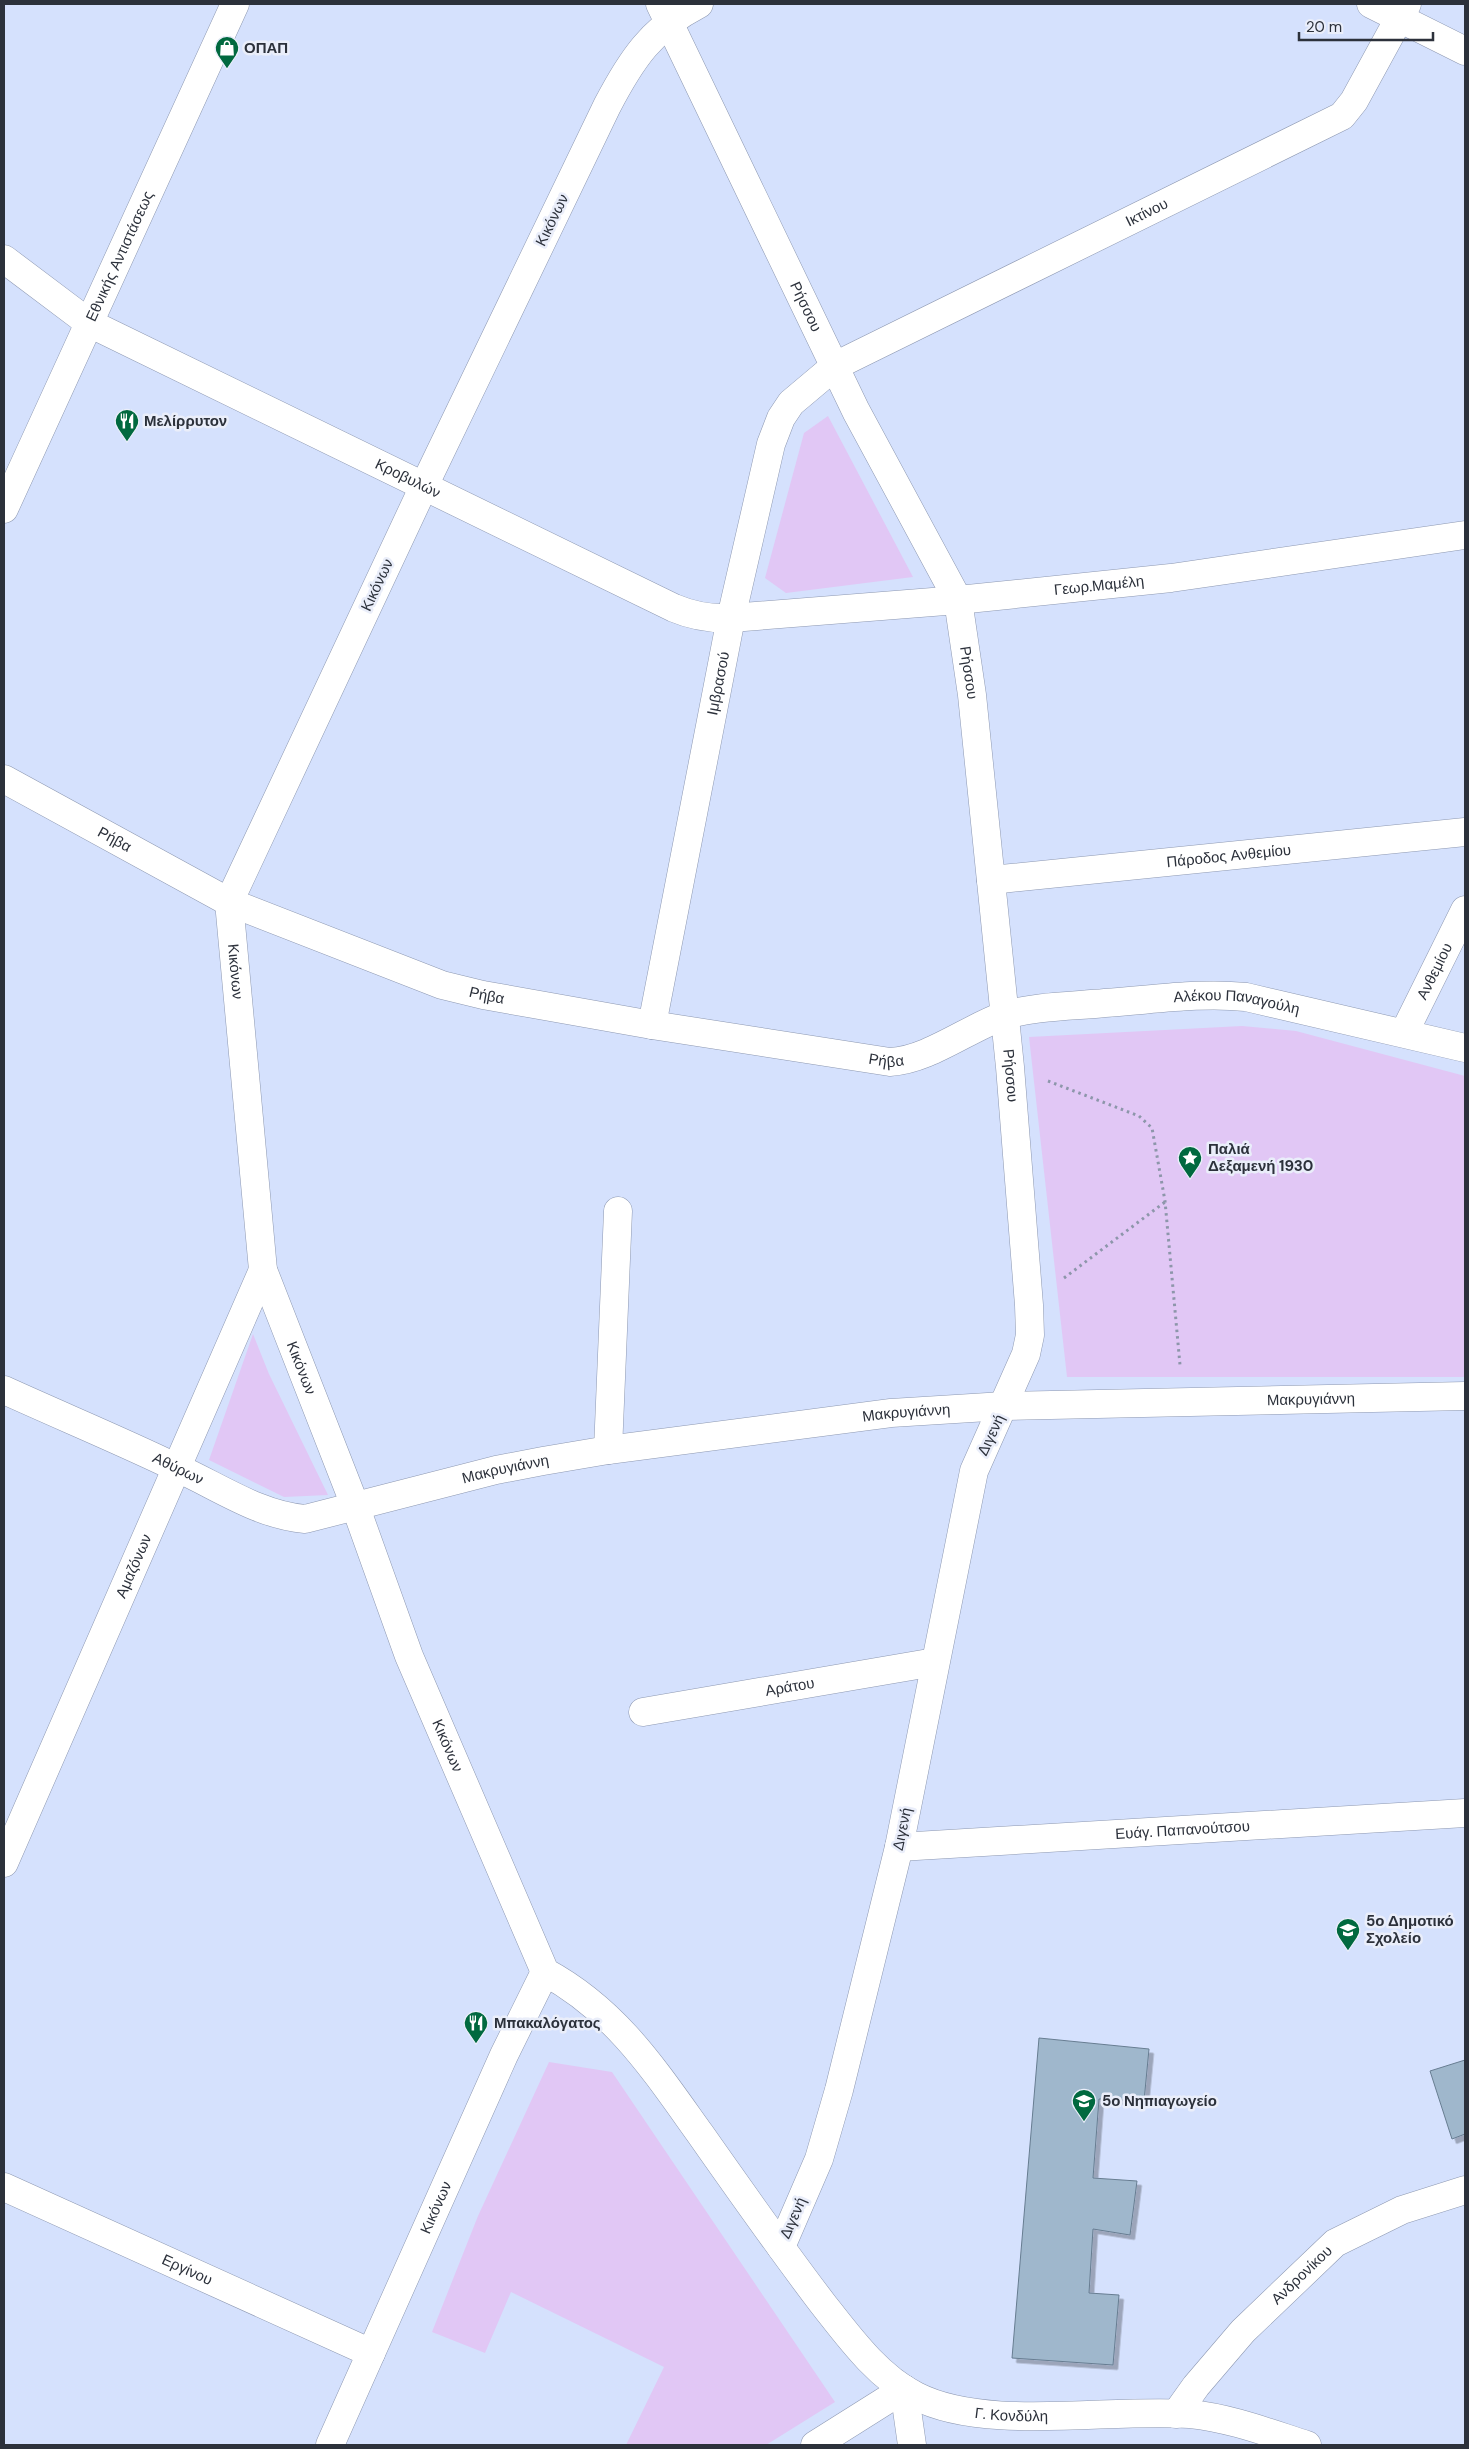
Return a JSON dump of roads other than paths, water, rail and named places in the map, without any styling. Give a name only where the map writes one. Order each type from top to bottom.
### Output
[{"type":"street","name":"Εθνικής Αντιστάσεως","points":[[4,509],[235,4]]},
{"type":"street","name":"Κικόνων","points":[[330,2445],[504,2055],[545,1972],[409,1656],[356,1508],[263,1270],[228,902],[424,486],[610,99],[664,13],[699,4]]},
{"type":"street","points":[[1371,4],[1403,11],[1465,51]]},
{"type":"street","name":"Ικτίνου","points":[[835,366],[1342,116],[1354,101],[1403,11]]},
{"type":"street","name":"Ρήσσου","points":[[664,13],[835,366],[958,600],[972,695],[1010,1067],[1029,1305],[1030,1335],[1026,1354],[1004,1406]]},
{"type":"street","name":"Κροβυλών","points":[[4,259],[89,323],[674,608],[704,618],[731,618]]},
{"type":"street","name":"Ιμβρασού","points":[[652,1025],[731,618],[763,474],[781,418],[791,403],[835,366]]},
{"type":"street","name":"Γεωρ.Μαμέλη","points":[[731,618],[958,600],[1171,578],[1465,535]]},
{"type":"street","name":"Ρήβα","points":[[4,779],[228,902],[442,985],[483,995],[652,1025],[890,1062],[903,1061],[1004,1016]]},
{"type":"street","name":"Πάροδος Ανθεμίου","points":[[991,880],[1465,832]]},
{"type":"street","name":"Ανθεμίου","points":[[1404,1033],[1465,910]]},
{"type":"street","name":"Αλέκου Παναγούλη","points":[[1004,1016],[1066,1007],[1229,995],[1465,1048]]},
{"type":"street","points":[[608,1450],[618,1211]]},
{"type":"street","name":"Αμαζόνων","points":[[4,1863],[263,1270]]},
{"type":"street","name":"Αθύρων","points":[[4,1390],[176,1467],[266,1512],[284,1517],[305,1519],[356,1508]]},
{"type":"street","name":"Μακρυγιάννη","points":[[356,1508],[496,1470],[608,1450],[891,1413],[1004,1406],[1465,1396]]},
{"type":"street","name":"Διγενή","points":[[781,2247],[819,2159],[899,1847],[974,1471],[1004,1406]]},
{"type":"street","name":"Αράτου","points":[[643,1712],[935,1662]]},
{"type":"street","name":"Ευάγ. Παπανούτσου","points":[[899,1847],[1465,1813]]},
{"type":"street","points":[[545,1972],[573,1987],[601,2010],[638,2049],[781,2247]]},
{"type":"street","name":"Εργίνου","points":[[4,2186],[371,2352]]},
{"type":"street","name":"Ανδρονίκου","points":[[1176,2414],[1196,2386],[1243,2331],[1336,2244],[1354,2232],[1402,2210],[1465,2190]]},
{"type":"street","name":"Γ. Κονδύλη","points":[[781,2247],[856,2345],[877,2367],[904,2389],[939,2405],[970,2412],[1014,2415],[1134,2412],[1191,2414],[1242,2425],[1307,2445]]},
{"type":"street","points":[[815,2445],[904,2389],[912,2445]]},
{"type":"place","name":"ΟΠΑΠ","points":[[227,69]]},
{"type":"place","name":"Μελίρρυτον","points":[[127,442]]},
{"type":"place","name":"Παλιά Δεξαμενή 1930","points":[[1190,1179]]},
{"type":"place","name":"5ο Δημοτικό Σχολείο","points":[[1348,1951]]},
{"type":"place","name":"Μπακαλόγατος","points":[[476,2044]]},
{"type":"place","name":"5ο Νηπιαγωγείο","points":[[1084,2122]]}]
